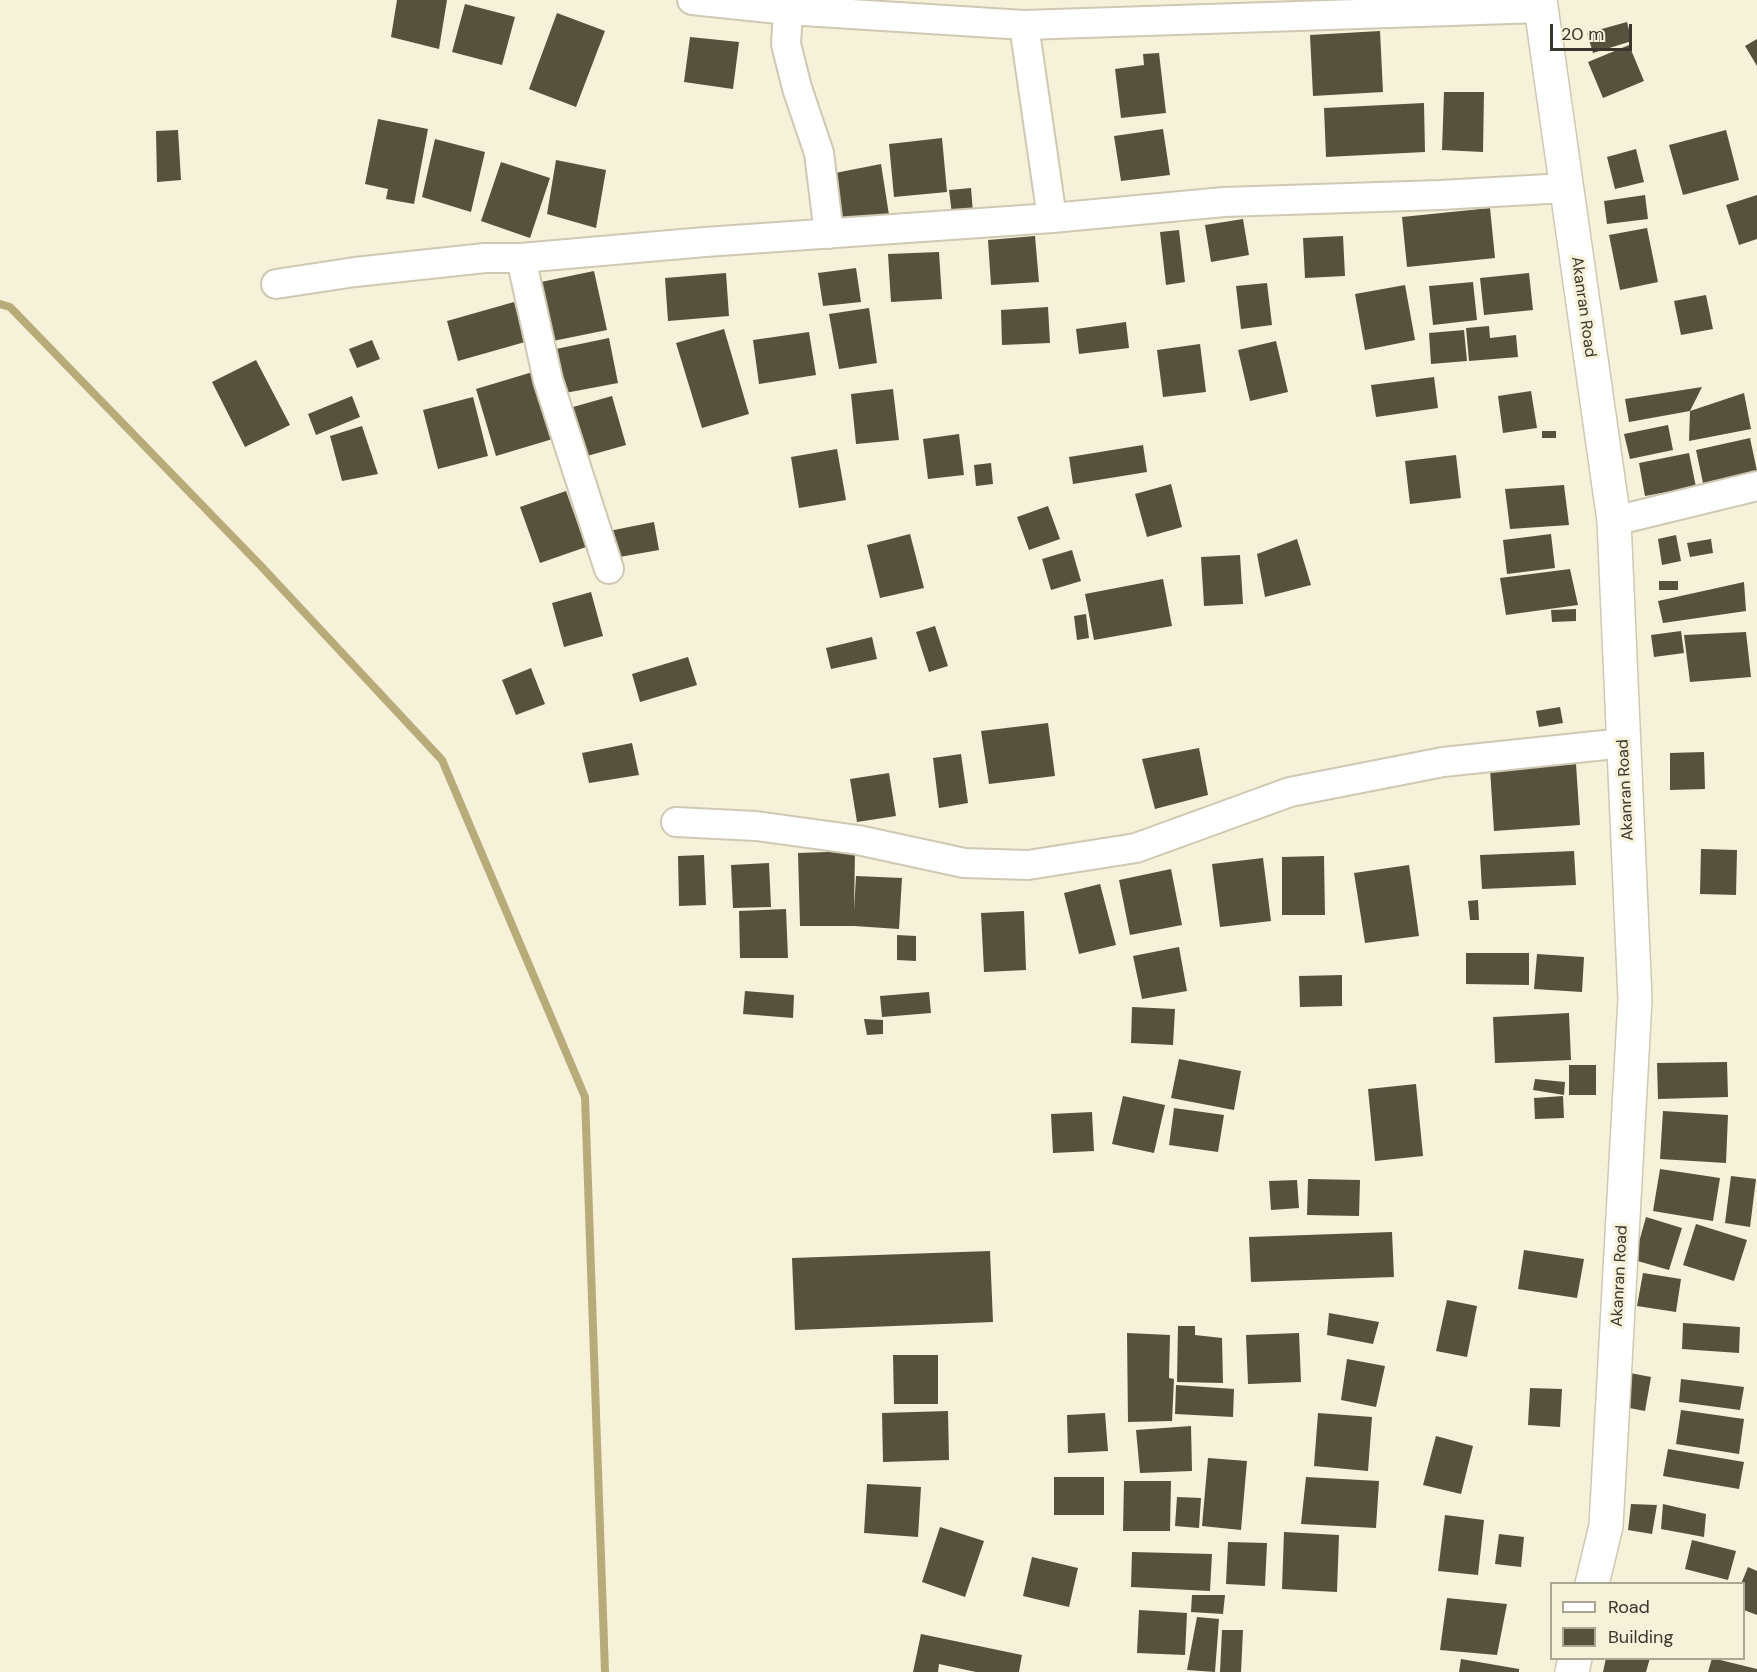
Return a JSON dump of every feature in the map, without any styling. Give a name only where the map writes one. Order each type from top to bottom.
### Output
[{"type":"main road","name":"Akanran Road","points":[[1540,4],[1614,521],[1635,999],[1606,1526],[1592,1582]]},
{"type":"street","points":[[692,0],[788,10],[1024,25],[1540,4]]},
{"type":"street","points":[[788,10],[786,44],[797,88],[819,153],[829,234]]},
{"type":"street","points":[[1024,25],[1052,218]]},
{"type":"street","points":[[276,284],[355,272],[473,259],[521,258],[705,242],[1052,218],[1224,202],[1440,195],[1566,188]]},
{"type":"street","points":[[521,258],[548,380],[609,569]]},
{"type":"street","points":[[1614,521],[1757,486]]},
{"type":"street","points":[[676,822],[756,826],[858,840],[964,863],[1028,865],[1136,848],[1290,792],[1443,762],[1624,743]]},
{"type":"building","points":[[397,0],[447,0],[439,49],[391,37]]},
{"type":"building","points":[[465,4],[515,17],[502,65],[452,52]]},
{"type":"building","points":[[557,13],[605,31],[576,107],[529,89]]},
{"type":"building","points":[[1627,22],[1632,41],[1593,53],[1587,33]]},
{"type":"building","points":[[1380,31],[1383,92],[1313,96],[1310,35]]},
{"type":"building","points":[[690,37],[739,42],[733,89],[684,82]]},
{"type":"building","points":[[1757,39],[1757,66],[1745,46]]},
{"type":"building","points":[[1629,45],[1644,81],[1603,98],[1588,62]]},
{"type":"building","points":[[1159,53],[1166,113],[1121,118],[1115,69],[1144,65],[1143,54]]},
{"type":"building","points":[[1444,92],[1484,92],[1483,152],[1442,150]]},
{"type":"building","points":[[1424,103],[1425,152],[1326,157],[1324,108]]},
{"type":"building","points":[[378,119],[428,129],[414,204],[386,199],[388,189],[365,184]]},
{"type":"building","points":[[1163,129],[1170,175],[1121,181],[1114,136]]},
{"type":"building","points":[[178,130],[181,180],[157,182],[156,131]]},
{"type":"building","points":[[1726,130],[1739,180],[1683,195],[1669,145]]},
{"type":"building","points":[[942,138],[947,192],[894,197],[889,144]]},
{"type":"building","points":[[435,139],[485,152],[471,212],[422,197]]},
{"type":"building","points":[[1636,149],[1644,182],[1615,189],[1607,157]]},
{"type":"building","points":[[556,160],[606,170],[596,228],[547,214]]},
{"type":"building","points":[[501,162],[550,178],[530,238],[481,221]]},
{"type":"building","points":[[881,164],[889,215],[840,224],[830,174]]},
{"type":"building","points":[[971,188],[973,213],[952,214],[949,190]]},
{"type":"building","points":[[1645,195],[1648,219],[1607,224],[1604,201]]},
{"type":"building","points":[[1757,195],[1757,239],[1739,245],[1726,205]]},
{"type":"building","points":[[1490,208],[1495,258],[1407,267],[1402,217]]},
{"type":"building","points":[[1243,219],[1249,255],[1211,262],[1205,225]]},
{"type":"building","points":[[1647,228],[1658,282],[1620,290],[1609,235]]},
{"type":"building","points":[[1179,230],[1185,282],[1166,285],[1160,232]]},
{"type":"building","points":[[1035,236],[1039,282],[991,285],[988,240]]},
{"type":"building","points":[[1343,236],[1345,276],[1305,278],[1303,238]]},
{"type":"building","points":[[939,252],[942,299],[891,302],[888,254]]},
{"type":"building","points":[[856,268],[861,302],[823,306],[818,273]]},
{"type":"building","points":[[594,271],[607,330],[553,341],[541,282]]},
{"type":"building","points":[[726,273],[729,316],[668,321],[665,278]]},
{"type":"building","points":[[1529,273],[1533,310],[1484,315],[1480,278]]},
{"type":"building","points":[[1473,282],[1477,320],[1433,325],[1429,286]]},
{"type":"building","points":[[1267,283],[1272,325],[1241,329],[1236,286]]},
{"type":"building","points":[[1405,285],[1415,340],[1365,350],[1355,294]]},
{"type":"building","points":[[1706,295],[1713,329],[1681,335],[1674,301]]},
{"type":"building","points":[[514,302],[525,342],[458,361],[447,321]]},
{"type":"building","points":[[1048,307],[1050,343],[1002,345],[1001,310]]},
{"type":"building","points":[[869,308],[877,363],[839,369],[829,314]]},
{"type":"building","points":[[1126,322],[1129,348],[1079,354],[1076,329]]},
{"type":"building","points":[[1489,326],[1490,338],[1516,335],[1518,357],[1469,361],[1466,328]]},
{"type":"building","points":[[724,329],[749,414],[702,428],[676,343]]},
{"type":"building","points":[[1464,330],[1467,361],[1431,364],[1429,333]]},
{"type":"building","points":[[809,332],[816,375],[759,384],[753,340]]},
{"type":"building","points":[[609,338],[618,383],[565,393],[556,349]]},
{"type":"building","points":[[372,340],[380,359],[357,368],[349,349]]},
{"type":"building","points":[[1276,341],[1288,392],[1250,401],[1238,350]]},
{"type":"building","points":[[1200,344],[1206,392],[1163,397],[1157,350]]},
{"type":"building","points":[[256,360],[290,425],[245,447],[212,382]]},
{"type":"building","points":[[536,371],[556,438],[496,456],[476,389]]},
{"type":"building","points":[[1434,377],[1438,408],[1376,417],[1371,385]]},
{"type":"building","points":[[1702,387],[1690,411],[1629,422],[1625,399]]},
{"type":"building","points":[[893,389],[899,440],[856,444],[851,394]]},
{"type":"building","points":[[1531,391],[1537,428],[1503,433],[1498,396]]},
{"type":"building","points":[[1744,393],[1751,429],[1689,441],[1690,411]]},
{"type":"building","points":[[352,396],[360,417],[316,435],[308,414]]},
{"type":"building","points":[[612,396],[626,445],[580,458],[566,409]]},
{"type":"building","points":[[473,397],[488,456],[438,469],[423,410]]},
{"type":"building","points":[[1668,425],[1673,450],[1630,459],[1624,434]]},
{"type":"building","points":[[362,426],[378,474],[342,481],[330,436]]},
{"type":"building","points":[[1542,431],[1556,431],[1556,438],[1542,438]]},
{"type":"building","points":[[959,434],[964,475],[928,479],[923,439]]},
{"type":"building","points":[[1750,438],[1757,471],[1703,483],[1696,450]]},
{"type":"building","points":[[1143,445],[1147,472],[1073,484],[1069,457]]},
{"type":"building","points":[[837,449],[846,500],[799,508],[791,457]]},
{"type":"building","points":[[1689,453],[1696,487],[1645,496],[1639,463]]},
{"type":"building","points":[[1456,455],[1461,498],[1410,504],[1405,461]]},
{"type":"building","points":[[991,463],[993,484],[976,486],[974,465]]},
{"type":"building","points":[[1171,484],[1182,527],[1147,537],[1135,494]]},
{"type":"building","points":[[1564,485],[1569,525],[1510,529],[1505,489]]},
{"type":"building","points":[[566,491],[586,547],[540,563],[520,507]]},
{"type":"building","points":[[1048,506],[1060,539],[1029,550],[1017,517]]},
{"type":"building","points":[[654,522],[659,550],[614,558],[609,531]]},
{"type":"building","points":[[910,534],[924,588],[880,598],[867,545]]},
{"type":"building","points":[[1551,534],[1555,568],[1507,574],[1503,540]]},
{"type":"building","points":[[1676,535],[1681,561],[1662,565],[1658,539]]},
{"type":"building","points":[[1297,539],[1311,585],[1265,597],[1257,554]]},
{"type":"building","points":[[1711,539],[1713,553],[1690,557],[1687,543]]},
{"type":"building","points":[[1072,550],[1081,581],[1051,590],[1042,559]]},
{"type":"building","points":[[1240,555],[1243,604],[1204,606],[1201,557]]},
{"type":"building","points":[[1570,569],[1578,605],[1506,615],[1500,578]]},
{"type":"building","points":[[1163,579],[1172,626],[1094,640],[1085,594]]},
{"type":"building","points":[[1659,581],[1678,581],[1678,590],[1659,590]]},
{"type":"building","points":[[1744,582],[1746,611],[1663,623],[1658,601]]},
{"type":"building","points":[[591,592],[603,636],[564,647],[552,603]]},
{"type":"building","points":[[1576,609],[1576,621],[1552,622],[1551,610]]},
{"type":"building","points":[[1086,614],[1089,638],[1077,640],[1074,616]]},
{"type":"building","points":[[935,626],[948,666],[929,672],[916,632]]},
{"type":"building","points":[[1681,631],[1684,653],[1654,657],[1651,635]]},
{"type":"building","points":[[1746,632],[1751,677],[1690,682],[1684,635]]},
{"type":"building","points":[[872,637],[877,659],[831,669],[826,648]]},
{"type":"building","points":[[688,657],[697,685],[640,702],[632,674]]},
{"type":"building","points":[[531,668],[545,704],[516,715],[502,680]]},
{"type":"building","points":[[1560,707],[1563,723],[1539,727],[1536,711]]},
{"type":"building","points":[[1048,723],[1055,776],[989,784],[981,731]]},
{"type":"building","points":[[632,743],[639,775],[589,783],[582,753]]},
{"type":"building","points":[[1199,748],[1208,795],[1155,809],[1142,759]]},
{"type":"building","points":[[1704,752],[1705,789],[1670,790],[1670,753]]},
{"type":"building","points":[[961,754],[968,803],[939,808],[933,758]]},
{"type":"building","points":[[1576,764],[1580,825],[1494,831],[1490,769]]},
{"type":"building","points":[[889,773],[896,816],[857,822],[850,779]]},
{"type":"building","points":[[1701,849],[1737,850],[1736,895],[1700,894]]},
{"type":"building","points":[[855,851],[854,911],[856,876],[902,878],[899,929],[800,926],[798,853]]},
{"type":"building","points":[[1574,851],[1576,885],[1482,889],[1480,855]]},
{"type":"building","points":[[704,855],[706,905],[679,906],[678,856]]},
{"type":"building","points":[[1324,856],[1325,915],[1282,915],[1282,857]]},
{"type":"building","points":[[1263,858],[1271,921],[1220,927],[1212,864]]},
{"type":"building","points":[[769,863],[771,907],[733,908],[731,865]]},
{"type":"building","points":[[1409,865],[1419,936],[1365,943],[1354,873]]},
{"type":"building","points":[[1171,869],[1182,925],[1130,935],[1119,880]]},
{"type":"building","points":[[1100,884],[1116,945],[1079,954],[1064,893]]},
{"type":"building","points":[[1478,900],[1479,920],[1470,920],[1468,901]]},
{"type":"building","points":[[786,909],[788,958],[740,958],[739,911]]},
{"type":"building","points":[[1024,911],[1026,970],[984,972],[981,913]]},
{"type":"building","points":[[897,935],[916,936],[916,961],[897,960]]},
{"type":"building","points":[[1179,947],[1187,991],[1142,999],[1133,956]]},
{"type":"building","points":[[1466,953],[1529,953],[1529,985],[1466,984]]},
{"type":"building","points":[[1537,954],[1584,957],[1582,992],[1534,989]]},
{"type":"building","points":[[1342,975],[1342,1006],[1300,1007],[1299,976]]},
{"type":"building","points":[[745,991],[794,995],[793,1018],[743,1014]]},
{"type":"building","points":[[929,992],[931,1013],[882,1017],[880,996]]},
{"type":"building","points":[[1132,1007],[1175,1009],[1173,1045],[1131,1043]]},
{"type":"building","points":[[1569,1013],[1571,1060],[1495,1063],[1493,1017]]},
{"type":"building","points":[[864,1019],[883,1020],[883,1034],[867,1035]]},
{"type":"building","points":[[1179,1059],[1241,1071],[1234,1110],[1171,1098]]},
{"type":"building","points":[[1727,1062],[1728,1097],[1658,1099],[1657,1063]]},
{"type":"building","points":[[1569,1065],[1596,1065],[1596,1095],[1569,1095]]},
{"type":"building","points":[[1535,1079],[1565,1082],[1564,1095],[1533,1090]]},
{"type":"building","points":[[1416,1084],[1423,1156],[1375,1161],[1368,1089]]},
{"type":"building","points":[[1123,1096],[1165,1105],[1154,1153],[1112,1144]]},
{"type":"building","points":[[1563,1096],[1564,1118],[1535,1119],[1534,1098]]},
{"type":"building","points":[[1174,1108],[1224,1115],[1218,1152],[1169,1145]]},
{"type":"building","points":[[1663,1111],[1728,1115],[1726,1163],[1660,1159]]},
{"type":"building","points":[[1092,1112],[1094,1151],[1053,1153],[1051,1114]]},
{"type":"building","points":[[1660,1169],[1720,1178],[1713,1221],[1653,1211]]},
{"type":"building","points":[[1731,1176],[1756,1179],[1750,1227],[1725,1223]]},
{"type":"building","points":[[1308,1179],[1360,1180],[1359,1216],[1307,1215]]},
{"type":"building","points":[[1297,1180],[1299,1208],[1271,1210],[1269,1181]]},
{"type":"building","points":[[1646,1217],[1682,1228],[1669,1270],[1634,1260]]},
{"type":"building","points":[[1696,1224],[1747,1240],[1734,1281],[1683,1265]]},
{"type":"building","points":[[1392,1232],[1394,1277],[1251,1282],[1249,1237]]},
{"type":"building","points":[[1524,1250],[1584,1259],[1577,1298],[1518,1289]]},
{"type":"building","points":[[990,1251],[993,1322],[795,1330],[792,1258]]},
{"type":"building","points":[[1643,1273],[1681,1279],[1676,1312],[1637,1306]]},
{"type":"building","points":[[1447,1300],[1477,1306],[1467,1357],[1436,1351]]},
{"type":"building","points":[[1329,1313],[1379,1322],[1373,1344],[1327,1335]]},
{"type":"building","points":[[1683,1323],[1740,1327],[1739,1353],[1682,1349]]},
{"type":"building","points":[[1178,1326],[1195,1326],[1195,1335],[1222,1338],[1223,1383],[1177,1382]]},
{"type":"building","points":[[1127,1333],[1170,1335],[1169,1378],[1174,1379],[1172,1421],[1128,1422]]},
{"type":"building","points":[[1299,1333],[1301,1382],[1248,1384],[1246,1335]]},
{"type":"building","points":[[893,1355],[938,1355],[938,1404],[894,1404]]},
{"type":"building","points":[[1347,1359],[1385,1366],[1376,1407],[1341,1400]]},
{"type":"building","points":[[1625,1372],[1651,1377],[1645,1411],[1619,1406]]},
{"type":"building","points":[[1681,1379],[1744,1387],[1740,1410],[1679,1402]]},
{"type":"building","points":[[1176,1385],[1234,1389],[1233,1417],[1175,1414]]},
{"type":"building","points":[[1530,1388],[1562,1389],[1560,1427],[1528,1425]]},
{"type":"building","points":[[1681,1410],[1744,1419],[1739,1454],[1676,1444]]},
{"type":"building","points":[[948,1411],[949,1460],[883,1462],[882,1413]]},
{"type":"building","points":[[1105,1413],[1108,1451],[1068,1453],[1067,1415]]},
{"type":"building","points":[[1318,1413],[1372,1417],[1368,1471],[1314,1466]]},
{"type":"building","points":[[1191,1426],[1192,1471],[1140,1473],[1136,1430]]},
{"type":"building","points":[[1436,1436],[1473,1446],[1461,1494],[1423,1485]]},
{"type":"building","points":[[1668,1449],[1744,1462],[1739,1489],[1663,1476]]},
{"type":"building","points":[[1208,1458],[1247,1461],[1241,1530],[1202,1526]]},
{"type":"building","points":[[1054,1477],[1104,1477],[1104,1515],[1054,1515]]},
{"type":"building","points":[[1306,1477],[1379,1481],[1376,1528],[1301,1524]]},
{"type":"building","points":[[1124,1481],[1171,1481],[1170,1531],[1123,1531]]},
{"type":"building","points":[[867,1484],[921,1487],[918,1537],[864,1533]]},
{"type":"building","points":[[1177,1497],[1201,1498],[1199,1528],[1175,1526]]},
{"type":"building","points":[[1631,1504],[1657,1505],[1652,1534],[1628,1530]]},
{"type":"building","points":[[1663,1504],[1706,1514],[1704,1537],[1661,1529]]},
{"type":"building","points":[[1445,1515],[1484,1520],[1478,1575],[1438,1571]]},
{"type":"building","points":[[940,1527],[984,1541],[965,1597],[922,1582]]},
{"type":"building","points":[[1284,1532],[1339,1535],[1337,1592],[1282,1589]]},
{"type":"building","points":[[1499,1534],[1524,1537],[1521,1567],[1495,1564]]},
{"type":"building","points":[[1692,1540],[1736,1551],[1728,1580],[1685,1569]]},
{"type":"building","points":[[1228,1542],[1267,1543],[1265,1586],[1226,1584]]},
{"type":"building","points":[[1132,1552],[1212,1554],[1210,1591],[1131,1587]]},
{"type":"building","points":[[1032,1557],[1078,1568],[1069,1607],[1023,1596]]},
{"type":"building","points":[[1748,1567],[1757,1571],[1757,1615],[1745,1610],[1745,1582],[1742,1582]]},
{"type":"building","points":[[1192,1595],[1225,1595],[1223,1614],[1191,1612]]},
{"type":"building","points":[[1447,1598],[1507,1604],[1497,1655],[1440,1650]]},
{"type":"building","points":[[1139,1610],[1187,1613],[1185,1655],[1137,1653]]},
{"type":"building","points":[[1197,1617],[1219,1619],[1215,1672],[1187,1670]]},
{"type":"building","points":[[1222,1630],[1243,1630],[1241,1672],[1220,1672]]},
{"type":"building","points":[[921,1634],[1022,1655],[1019,1672],[976,1672],[939,1664],[938,1672],[913,1672]]},
{"type":"building","points":[[1461,1659],[1519,1669],[1519,1672],[1459,1672]]},
{"type":"building","points":[[1606,1660],[1649,1660],[1646,1672],[1603,1672]]},
{"type":"building","points":[[1711,1660],[1757,1669],[1757,1672],[1708,1672]]},
{"type":"waterway","points":[[0,304],[10,307],[260,565],[442,760],[585,1097],[605,1672]]}]
